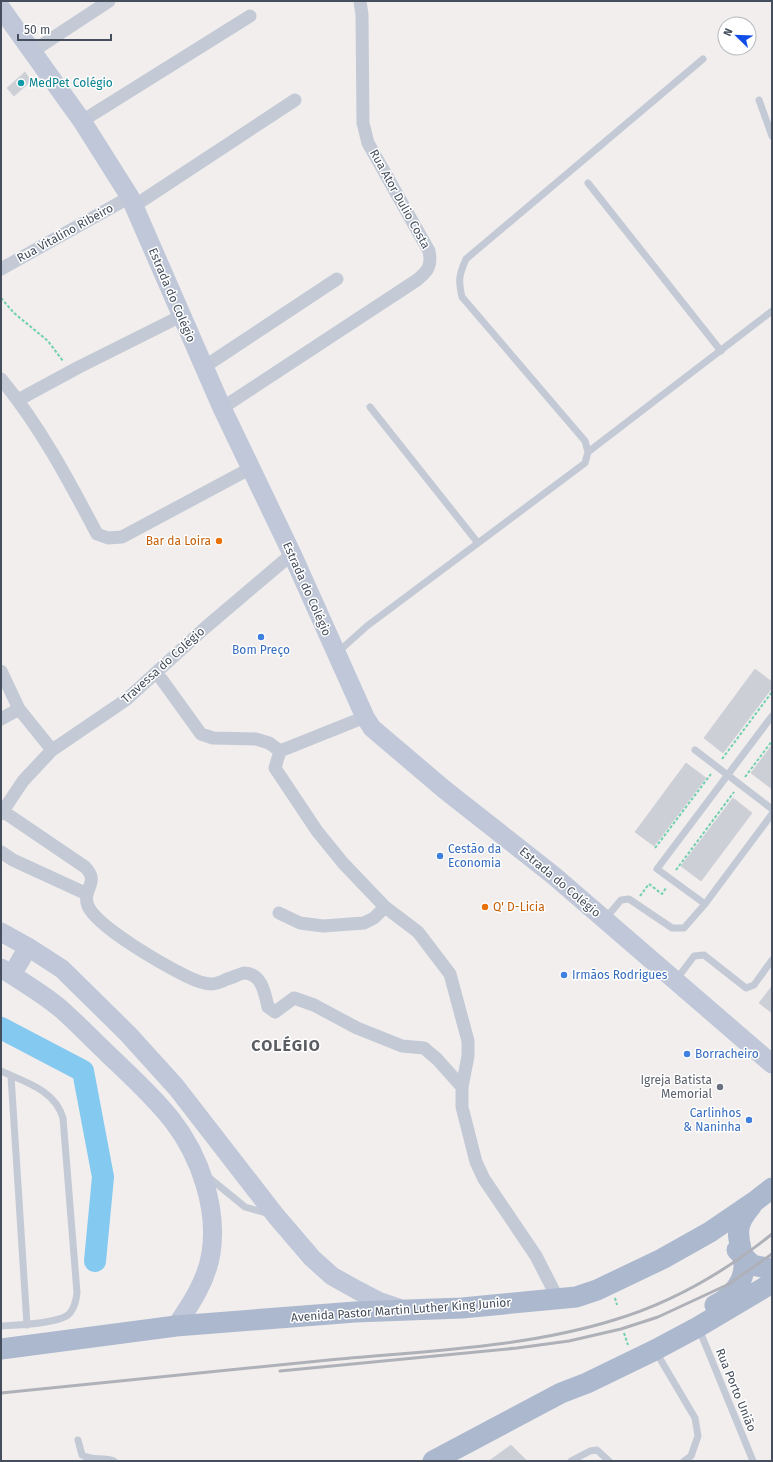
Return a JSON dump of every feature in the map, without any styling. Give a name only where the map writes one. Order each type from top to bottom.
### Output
[{"type":"main road","name":"Estrada do Colégio","points":[[1,8],[82,121],[132,201],[222,408],[292,554],[365,717],[372,728],[384,740],[553,875],[676,980],[765,1059],[772,1072]]},
{"type":"main road","points":[[1,932],[62,969],[80,985],[128,1034],[176,1087],[276,1216],[312,1258],[332,1276],[378,1301],[403,1310]]},
{"type":"main road","points":[[28,947],[6,971],[61,1009],[151,1096],[172,1121],[187,1144],[200,1172],[208,1198],[212,1223],[211,1253],[204,1278],[176,1326]]},
{"type":"main road","points":[[61,1009],[80,985]]},
{"type":"main road","name":"Avenida Pastor Martin Luther King Junior","points":[[1,1349],[176,1326],[355,1312],[462,1308],[576,1297],[597,1290],[662,1259],[710,1232],[772,1188]]},
{"type":"main road","points":[[561,1393],[583,1375],[614,1354],[627,1340],[723,1302],[738,1287],[745,1268],[744,1258],[738,1242],[740,1224],[754,1202]]},
{"type":"main road","points":[[662,1259],[684,1251],[708,1239],[716,1238],[724,1239],[734,1246],[752,1265],[772,1270]]},
{"type":"main road","points":[[433,1461],[561,1393],[587,1383],[655,1350],[772,1283]]},
{"type":"street","points":[[33,51],[109,1]]},
{"type":"street","name":"Rua Ator Dulio Costa","points":[[222,408],[417,280],[428,271],[430,265],[429,251],[368,143],[363,123],[362,14],[360,1]]},
{"type":"street","points":[[82,121],[250,16]]},
{"type":"street","name":"Rua Vitalino Ribeiro","points":[[1,269],[132,201],[295,100]]},
{"type":"street","points":[[204,367],[337,279]]},
{"type":"street","points":[[18,400],[181,316]]},
{"type":"street","points":[[1,379],[18,400],[68,478],[97,534],[108,538],[122,537],[251,468]]},
{"type":"street","name":"Travessa do Colégio","points":[[2,812],[23,781],[52,750],[127,699],[206,627],[292,554]]},
{"type":"street","points":[[1,671],[19,709],[52,750]]},
{"type":"street","points":[[157,673],[201,734],[213,738],[256,739],[269,743],[280,751]]},
{"type":"street","points":[[1,719],[19,709]]},
{"type":"street","points":[[280,751],[365,717]]},
{"type":"street","points":[[280,751],[275,768],[317,831],[343,863],[385,907],[418,932],[434,951],[450,974],[468,1041],[468,1056],[462,1087],[462,1107],[476,1162],[484,1179],[536,1256],[558,1299]]},
{"type":"street","points":[[2,812],[85,867],[91,873],[93,880],[87,894],[88,904],[92,912],[117,935],[199,982],[213,984],[244,974],[255,976],[262,984],[268,1007],[274,1012],[294,998],[314,1005],[357,1028],[402,1046],[424,1048],[437,1059],[462,1087]]},
{"type":"street","points":[[1,852],[13,860],[87,894]]},
{"type":"street","points":[[280,913],[300,923],[323,926],[364,923],[374,918],[385,907]]},
{"type":"lane","points":[[336,654],[367,626],[585,463],[588,452],[584,441],[462,297],[458,282],[460,272],[466,259],[703,59]]},
{"type":"lane","points":[[759,100],[772,136]]},
{"type":"lane","points":[[588,183],[721,351]]},
{"type":"lane","points":[[588,452],[772,311]]},
{"type":"lane","points":[[370,407],[478,543]]},
{"type":"lane","points":[[705,904],[657,869],[772,716]]},
{"type":"lane","points":[[694,750],[772,808]]},
{"type":"lane","points":[[605,919],[621,900],[628,899],[635,902],[672,928],[684,928],[690,923],[705,904],[772,814]]},
{"type":"lane","points":[[676,980],[694,956],[704,955],[746,988],[754,985],[772,960]]},
{"type":"lane","points":[[1,1070],[32,1085],[52,1098],[60,1107],[63,1118],[78,1292],[76,1304],[72,1312],[67,1317],[27,1324],[1,1326]]},
{"type":"lane","points":[[11,1076],[27,1324]]},
{"type":"lane","points":[[200,1172],[245,1208],[276,1216]]},
{"type":"lane","name":"Rua Porto União","points":[[698,1326],[753,1461]]},
{"type":"lane","points":[[655,1350],[694,1418],[698,1436],[691,1456],[684,1461]]},
{"type":"lane","points":[[78,1440],[82,1455],[91,1459],[108,1459],[114,1461]]},
{"type":"lane","points":[[571,1461],[590,1451],[597,1450],[610,1461]]},
{"type":"path","points":[[1,298],[14,313],[48,341],[71,372]]},
{"type":"path","points":[[635,902],[649,884],[662,894],[671,880],[673,873],[772,741]]},
{"type":"building","name":"MedPet Colégio","points":[[25,72],[31,81],[14,96],[7,88]]},
{"type":"building","points":[[755,669],[772,682],[772,688],[723,753],[704,738]]},
{"type":"building","points":[[772,745],[772,789],[751,773]]},
{"type":"building","points":[[686,763],[706,778],[654,846],[635,832]]},
{"type":"building","points":[[733,798],[752,813],[701,881],[681,866]]},
{"type":"building","points":[[772,986],[772,1013],[759,1003]]},
{"type":"building","points":[[511,1445],[527,1461],[489,1461]]},
{"type":"waterway","points":[[1,1028],[83,1071],[103,1177],[95,1261]]},
{"type":"railway","points":[[1,1393],[329,1360],[437,1351],[509,1343],[545,1337],[614,1320],[656,1305],[717,1273],[736,1261],[772,1234]]},
{"type":"railway","points":[[280,1371],[517,1348],[569,1341],[621,1329],[658,1317],[729,1284],[772,1254]]},
{"type":"place","name":"MedPet Colégio","points":[[21,83]]},
{"type":"place","name":"Bar da Loira","points":[[219,541]]},
{"type":"place","name":"Bom Preço","points":[[261,637]]},
{"type":"place","name":"Cestão da Economia","points":[[440,856]]},
{"type":"place","name":"Q' D-Licia","points":[[485,907]]},
{"type":"place","name":"Irmãos Rodrigues","points":[[564,975]]},
{"type":"place","name":"Borracheiro","points":[[687,1054]]},
{"type":"place","name":"Igreja Batista Memorial","points":[[720,1087]]},
{"type":"place","name":"Carlinhos & Naninha","points":[[749,1120]]},
{"type":"district","name":"COLÉGIO","points":[[286,1045]]}]
